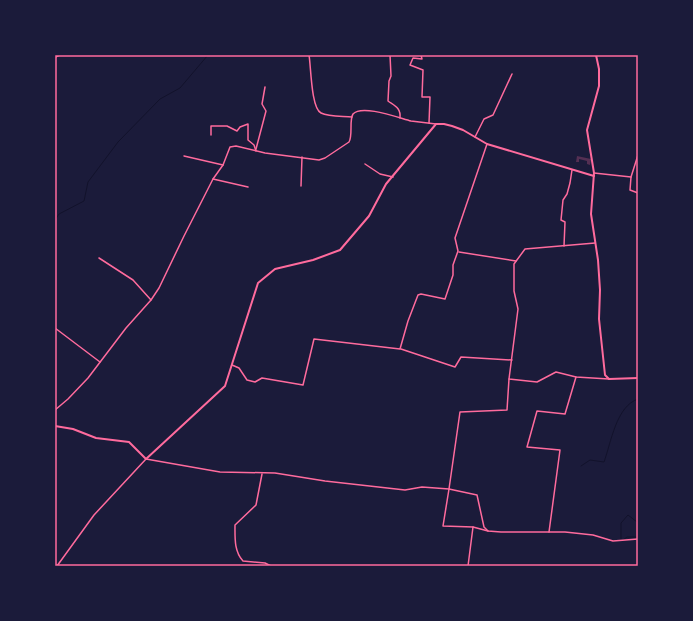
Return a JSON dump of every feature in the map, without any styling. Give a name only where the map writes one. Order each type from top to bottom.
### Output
[{"type":"street","points":[[55,57],[59,55]]},
{"type":"street","points":[[309,55],[311,82],[315,104],[318,110],[322,114],[352,117]]},
{"type":"street","points":[[390,55],[391,76],[389,81],[388,101],[398,108],[400,118]]},
{"type":"street","points":[[421,55],[422,59],[413,58],[410,64],[423,70],[422,97],[430,97],[429,123]]},
{"type":"street","points":[[596,55],[599,70],[599,86],[587,130],[594,175],[591,214],[598,260],[600,290],[599,318],[605,375],[609,379]]},
{"type":"street","points":[[475,137],[484,119],[493,115],[512,74]]},
{"type":"street","points":[[256,151],[266,111],[262,104],[265,87]]},
{"type":"street","points":[[55,410],[83,383],[137,315],[151,300],[159,288],[213,179],[223,165],[230,147],[233,146],[256,151],[322,159],[349,142],[352,117],[355,113],[367,111],[452,126],[463,130],[487,144],[572,170],[594,175],[631,177]]},
{"type":"street","points":[[211,135],[211,126],[227,126],[236,131],[240,127],[248,124],[248,140],[254,144],[256,151]]},
{"type":"street","points":[[57,566],[94,515],[146,460],[225,386],[258,283],[275,269],[313,260],[340,250],[369,216],[386,184],[436,124]]},
{"type":"street","points":[[400,349],[408,321],[418,295],[421,294],[445,299],[453,275],[453,265],[458,251],[454,238],[487,144]]},
{"type":"street","points":[[638,154],[631,177],[630,190],[638,193]]},
{"type":"street","points":[[184,156],[223,165]]},
{"type":"street","points":[[301,186],[302,157]]},
{"type":"street","points":[[365,164],[380,174],[393,176]]},
{"type":"street","points":[[564,246],[565,222],[561,220],[563,200],[567,194],[572,170]]},
{"type":"street","points":[[213,179],[248,187]]},
{"type":"street","points":[[595,244],[525,249],[514,264],[514,291],[518,309],[509,379],[507,410],[460,412],[443,526],[488,530],[593,535],[613,541],[638,539]]},
{"type":"street","points":[[458,251],[516,261]]},
{"type":"street","points":[[99,258],[134,280],[151,300]]},
{"type":"street","points":[[55,328],[100,362]]},
{"type":"street","points":[[232,365],[239,368],[247,380],[255,382],[262,378],[303,385],[314,339],[400,349],[455,367],[461,357],[512,360]]},
{"type":"street","points":[[509,379],[537,382],[556,372],[576,377],[609,379],[638,378]]},
{"type":"street","points":[[548,532],[560,450],[527,447],[537,411],[565,414],[576,377]]},
{"type":"street","points":[[55,426],[73,428],[96,438],[129,442],[146,460],[220,472],[262,474],[275,473],[325,481],[405,490],[422,487],[477,495],[484,527],[488,530]]},
{"type":"street","points":[[262,474],[256,505],[235,525],[236,547],[239,556],[243,561],[265,563],[271,566]]},
{"type":"street","points":[[468,566],[473,528]]},
{"type":"building","points":[[577,156],[591,159],[590,165],[587,164],[587,161],[579,159],[579,162],[576,162]]},
{"type":"waterway","points":[[55,220],[59,214],[84,201],[88,182],[118,142],[160,99],[180,88],[208,55]]},
{"type":"waterway","points":[[581,466],[590,460],[604,462],[619,417],[624,409],[638,399]]},
{"type":"waterway","points":[[621,540],[621,523],[628,515],[637,522],[638,520]]},
{"type":"waterway","points":[[623,540],[627,537],[638,537]]}]
